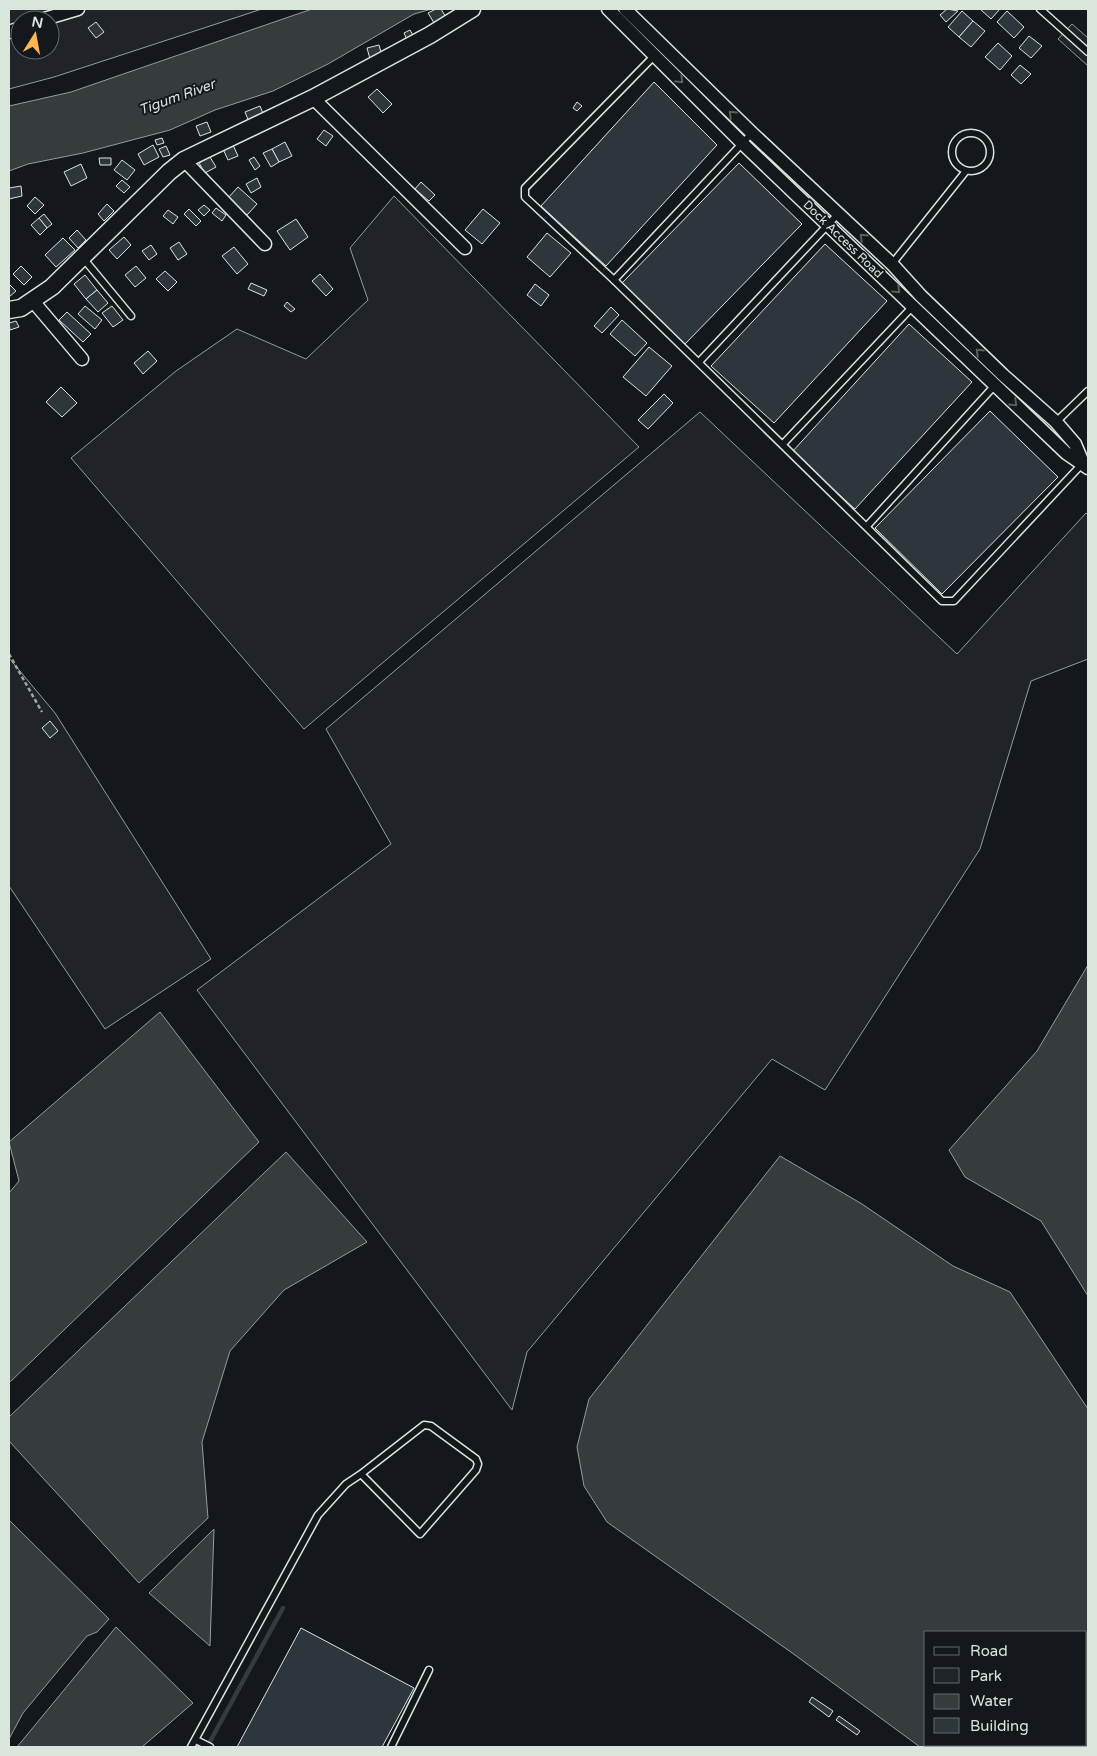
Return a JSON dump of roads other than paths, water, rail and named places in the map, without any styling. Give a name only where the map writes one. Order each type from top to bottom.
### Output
[{"type":"street","points":[[60,14],[78,9]]},
{"type":"street","points":[[9,310],[21,308],[52,287],[169,172],[184,160],[312,98],[472,9]]},
{"type":"street","name":"Dock Access Road","points":[[608,9],[752,133],[892,264],[917,301]]},
{"type":"street","name":"Dock Access Road","points":[[625,9],[659,51],[742,143],[828,224],[917,301],[999,380],[1066,453],[1086,465]]},
{"type":"street","points":[[312,98],[465,248]]},
{"type":"street","points":[[184,160],[265,244]]},
{"type":"street","points":[[32,300],[82,359]]},
{"type":"street","name":"Dock Access Road","points":[[999,380],[1056,422],[1075,444],[1086,465]]},
{"type":"lane","points":[[1040,9],[1088,52]]},
{"type":"lane","points":[[659,51],[525,188],[525,197],[699,362],[942,601],[954,601],[1086,465]]},
{"type":"lane","points":[[614,280],[752,133]]},
{"type":"lane","points":[[976,134],[985,139],[990,147],[990,158],[985,166],[976,171],[966,171],[957,166],[952,157],[952,147],[962,136],[976,134]]},
{"type":"lane","points":[[892,264],[966,171]]},
{"type":"lane","points":[[699,362],[838,214]]},
{"type":"lane","points":[[82,257],[131,316]]},
{"type":"lane","points":[[783,444],[917,301]]},
{"type":"lane","points":[[867,526],[999,380]]},
{"type":"lane","points":[[1056,422],[1088,391]]},
{"type":"lane","points":[[192,1747],[204,1744],[318,1515],[346,1484],[424,1425],[431,1426],[439,1431],[476,1460],[478,1464],[476,1470],[420,1534],[361,1474]]},
{"type":"lane","points":[[391,1747],[430,1670]]},
{"type":"water","name":"Tigum River","points":[[312,9],[432,9],[414,14],[328,64],[273,91],[215,110],[170,130],[83,153],[28,164],[9,171],[9,106],[71,92]]},
{"type":"water","points":[[1088,965],[1088,1296],[1041,1221],[965,1177],[949,1150],[1037,1051]]},
{"type":"water","points":[[160,1012],[259,1142],[9,1383],[9,1193],[19,1181],[9,1142]]},
{"type":"water","points":[[286,1152],[367,1242],[284,1290],[230,1351],[202,1442],[208,1518],[139,1583],[9,1441],[9,1417]]},
{"type":"water","points":[[780,1156],[862,1204],[953,1266],[1010,1292],[1088,1409],[1088,1747],[920,1747],[795,1655],[607,1522],[584,1486],[577,1447],[589,1399]]},
{"type":"water","points":[[9,1520],[109,1619],[97,1632],[87,1636],[23,1713],[9,1739]]},
{"type":"water","points":[[214,1529],[210,1646],[149,1593]]},
{"type":"water","points":[[116,1627],[193,1703],[142,1747],[17,1747]]},
{"type":"waterway","points":[[207,1747],[283,1608]]}]
